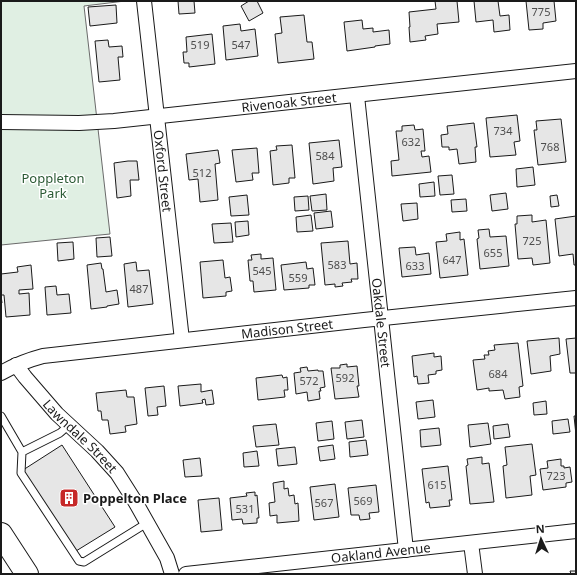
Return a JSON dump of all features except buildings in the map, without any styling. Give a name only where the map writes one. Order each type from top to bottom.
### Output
[{"type":"main road","points":[[1,534],[26,574]]},
{"type":"street","name":"Oxford Street","points":[[144,1],[182,340]]},
{"type":"street","name":"Rivenoak Street","points":[[1,122],[97,123],[357,96],[576,71]]},
{"type":"street","name":"Oakdale Street","points":[[357,96],[406,550]]},
{"type":"street","name":"Madison Street","points":[[1,372],[16,364],[43,356],[381,318],[576,298]]},
{"type":"street","name":"Lawndale Street","points":[[16,364],[56,414],[97,450],[117,474],[136,503],[167,558],[172,574]]},
{"type":"street","name":"Oakland Avenue","points":[[186,574],[576,531]]},
{"type":"street","points":[[472,543],[475,574]]},
{"type":"lane","points":[[1,416],[22,452],[21,473],[79,561],[84,562],[147,523]]},
{"type":"lane","points":[[22,452],[60,433],[69,425]]},
{"type":"green space","name":"Poppleton Park","points":[[1,1],[125,1],[84,6],[110,234],[1,245]]},
{"type":"place","name":"Poppelton Place","points":[[69,498]]}]
